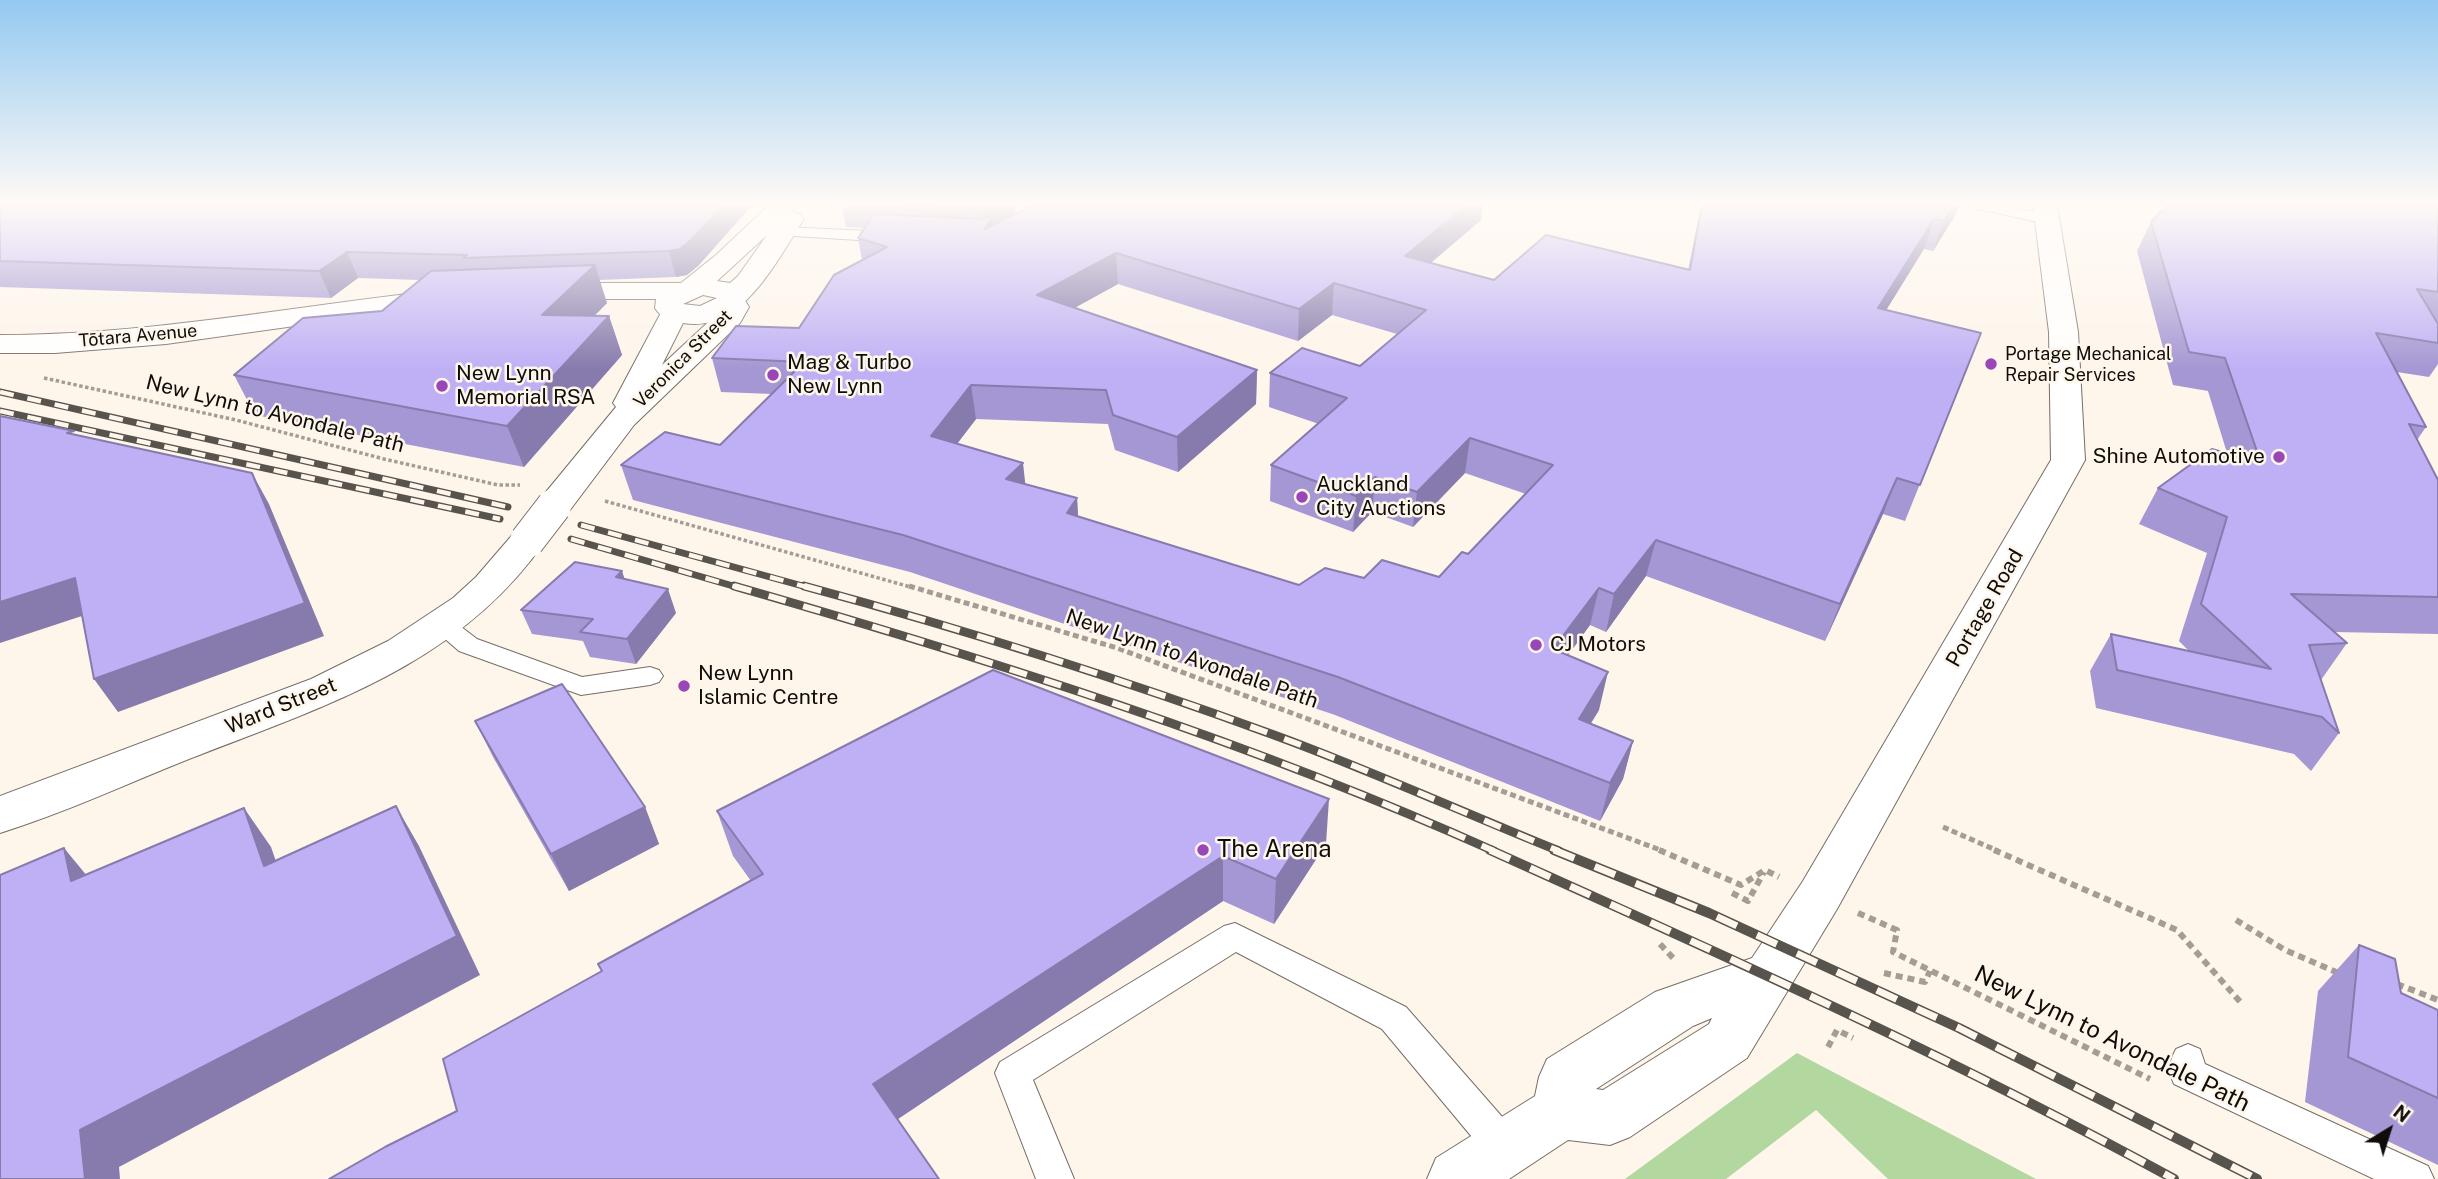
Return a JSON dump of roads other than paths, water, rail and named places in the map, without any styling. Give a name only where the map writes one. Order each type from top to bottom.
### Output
[{"type":"street","name":"Veronica Street","points":[[623,418],[640,371],[657,348],[679,301],[726,260]]},
{"type":"street","name":"Veronica Street","points":[[527,541],[541,494],[730,317],[735,307],[731,298],[748,282],[763,260]]},
{"type":"street","name":"Portage Road","points":[[1457,1179],[1561,1112],[1610,1118],[1728,1041],[1820,895],[2068,460],[2070,404],[2055,260]]},
{"type":"street","points":[[528,292],[679,301],[693,315],[708,313],[726,305],[731,298]]},
{"type":"street","name":"Tōtara Avenue","points":[[0,344],[131,337],[275,322],[323,322],[468,301]]},
{"type":"street","name":"Ward Street","points":[[0,816],[326,689],[402,651],[442,625],[490,586],[527,541]]},
{"type":"lane","points":[[442,625],[468,645],[581,686],[650,676]]},
{"type":"lane","points":[[1055,1179],[1013,1073],[1236,936],[1394,1018],[1505,1148]]},
{"type":"lane","points":[[2188,1060],[2187,1073],[2415,1179]]},
{"type":"railway","points":[[0,392],[508,507]]},
{"type":"railway","points":[[0,411],[500,519]]},
{"type":"railway","points":[[581,525],[810,588]]},
{"type":"railway","points":[[571,539],[740,588]]},
{"type":"railway","points":[[734,586],[1023,673],[1214,738],[1402,811],[1494,851]]},
{"type":"railway","points":[[804,586],[1041,655],[1216,714],[1346,763],[1559,851]]},
{"type":"railway","points":[[1490,850],[1921,1049],[2174,1179]]},
{"type":"railway","points":[[1554,850],[1709,913],[1959,1028],[2257,1179]]},
{"type":"place","name":"Portage Mechanical Repair Services","points":[[1991,364]]},
{"type":"place","name":"Mag & Turbo New Lynn","points":[[773,375]]},
{"type":"place","name":"New Lynn Memorial RSA","points":[[442,386]]},
{"type":"place","name":"Shine Automotive","points":[[2279,457]]},
{"type":"place","name":"Auckland City Auctions","points":[[1302,497]]},
{"type":"place","name":"CJ Motors","points":[[1536,645]]},
{"type":"place","name":"New Lynn Islamic Centre","points":[[684,686]]},
{"type":"place","name":"The Arena","points":[[1203,850]]}]
